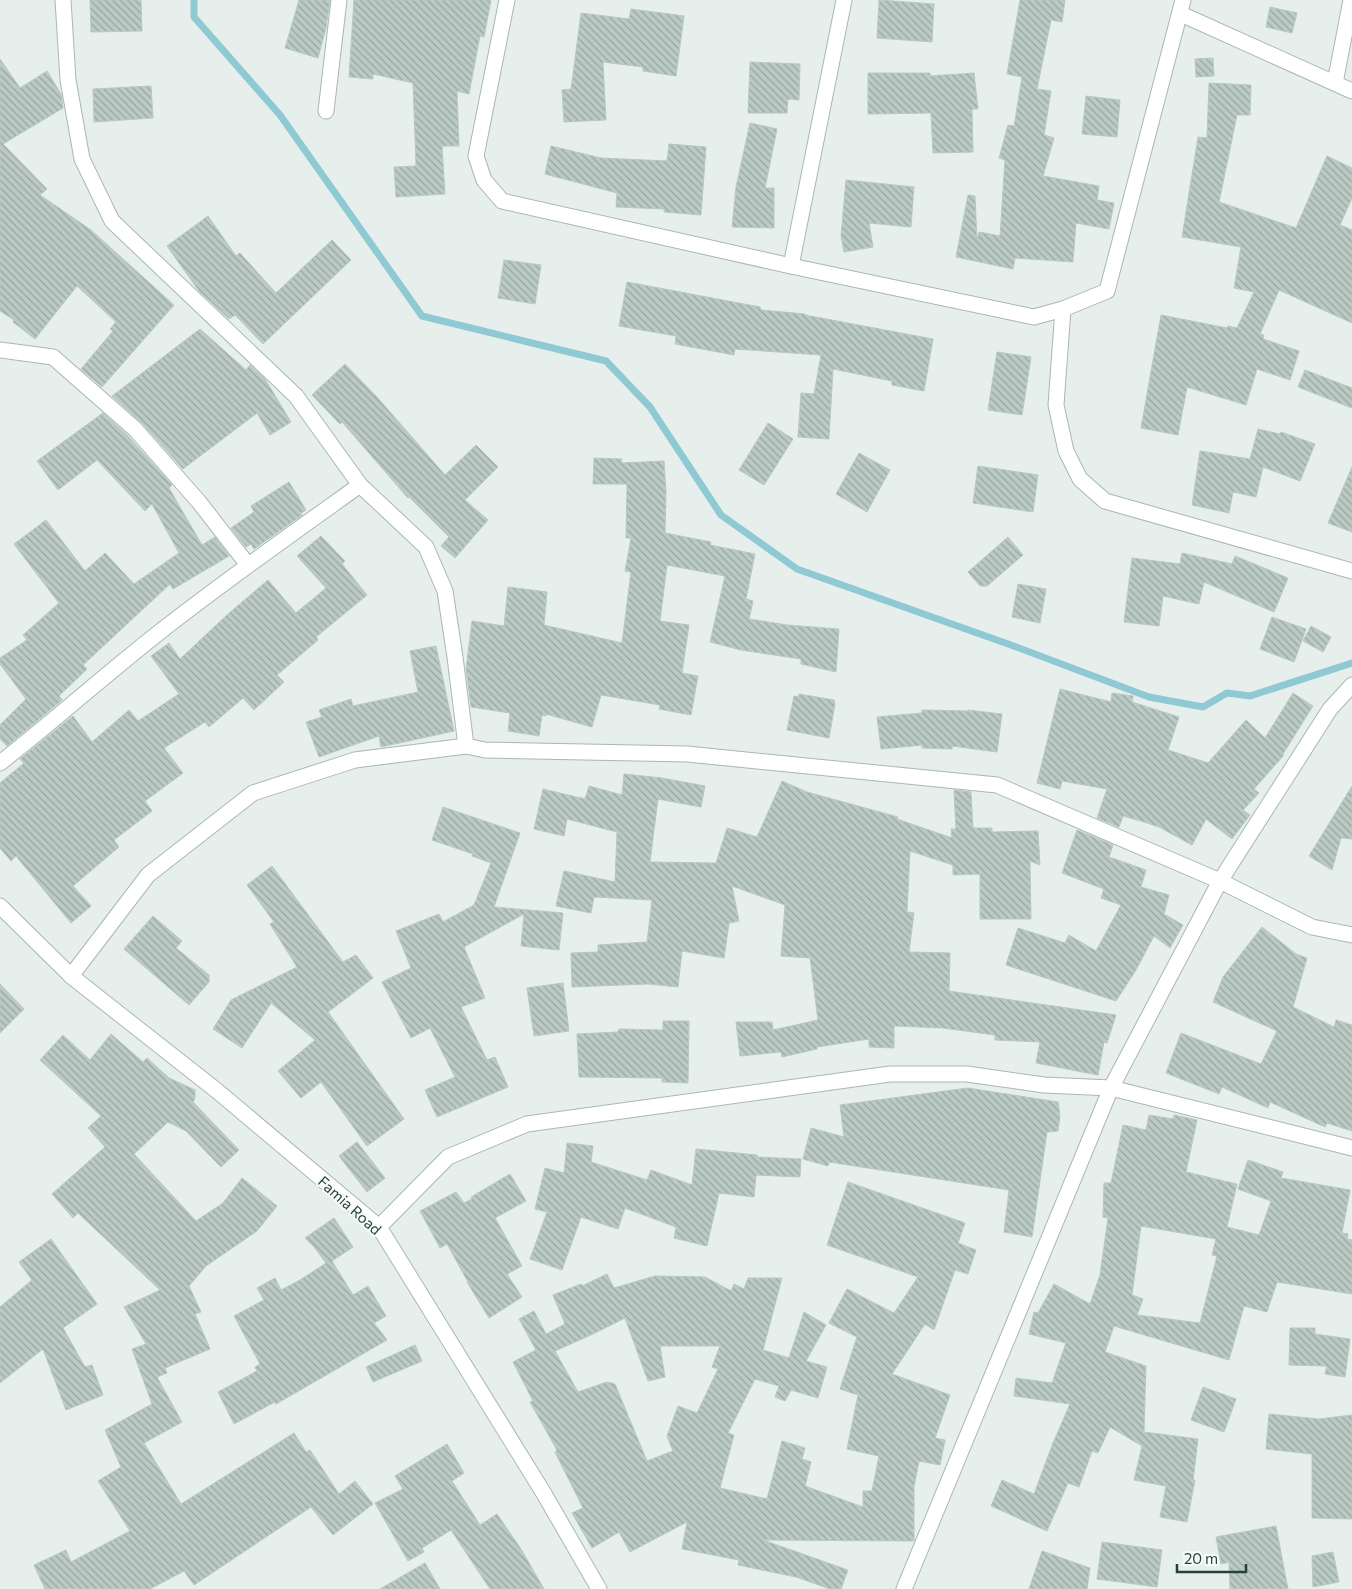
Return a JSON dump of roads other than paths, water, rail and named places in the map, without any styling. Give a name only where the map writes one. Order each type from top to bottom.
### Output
[{"type":"street","points":[[63,0],[68,80],[82,159],[112,221],[296,396],[360,485],[426,547],[445,591],[466,746]]},
{"type":"street","points":[[326,111],[339,0]]},
{"type":"street","points":[[507,0],[476,156],[484,180],[502,201],[791,266],[1034,317],[1063,309],[1107,291],[1182,7],[1352,91]]},
{"type":"street","points":[[791,266],[844,0]]},
{"type":"street","points":[[1336,83],[1351,0]]},
{"type":"street","points":[[1063,309],[1056,405],[1066,451],[1080,480],[1104,502],[1352,571]]},
{"type":"street","points":[[0,350],[53,357],[135,429],[200,502],[248,565]]},
{"type":"street","points":[[0,763],[53,722],[160,631],[360,485]]},
{"type":"street","points":[[904,1589],[1111,1088],[1220,881],[1330,709],[1352,685]]},
{"type":"street","points":[[72,976],[148,875],[253,793],[355,760],[466,746],[486,750],[687,754],[997,785],[1220,881],[1312,927],[1352,935]]},
{"type":"street","name":"Famia Road","points":[[1,908],[72,976],[216,1090],[379,1227],[543,1492],[599,1589]]},
{"type":"street","points":[[379,1227],[448,1156],[527,1124],[890,1074],[967,1074],[1044,1085],[1111,1088],[1352,1148]]},
{"type":"waterway","points":[[194,0],[194,17],[280,115],[422,316],[606,361],[650,407],[721,515],[797,569],[1011,645],[1149,697],[1203,707],[1227,693],[1250,696],[1352,663]]}]
